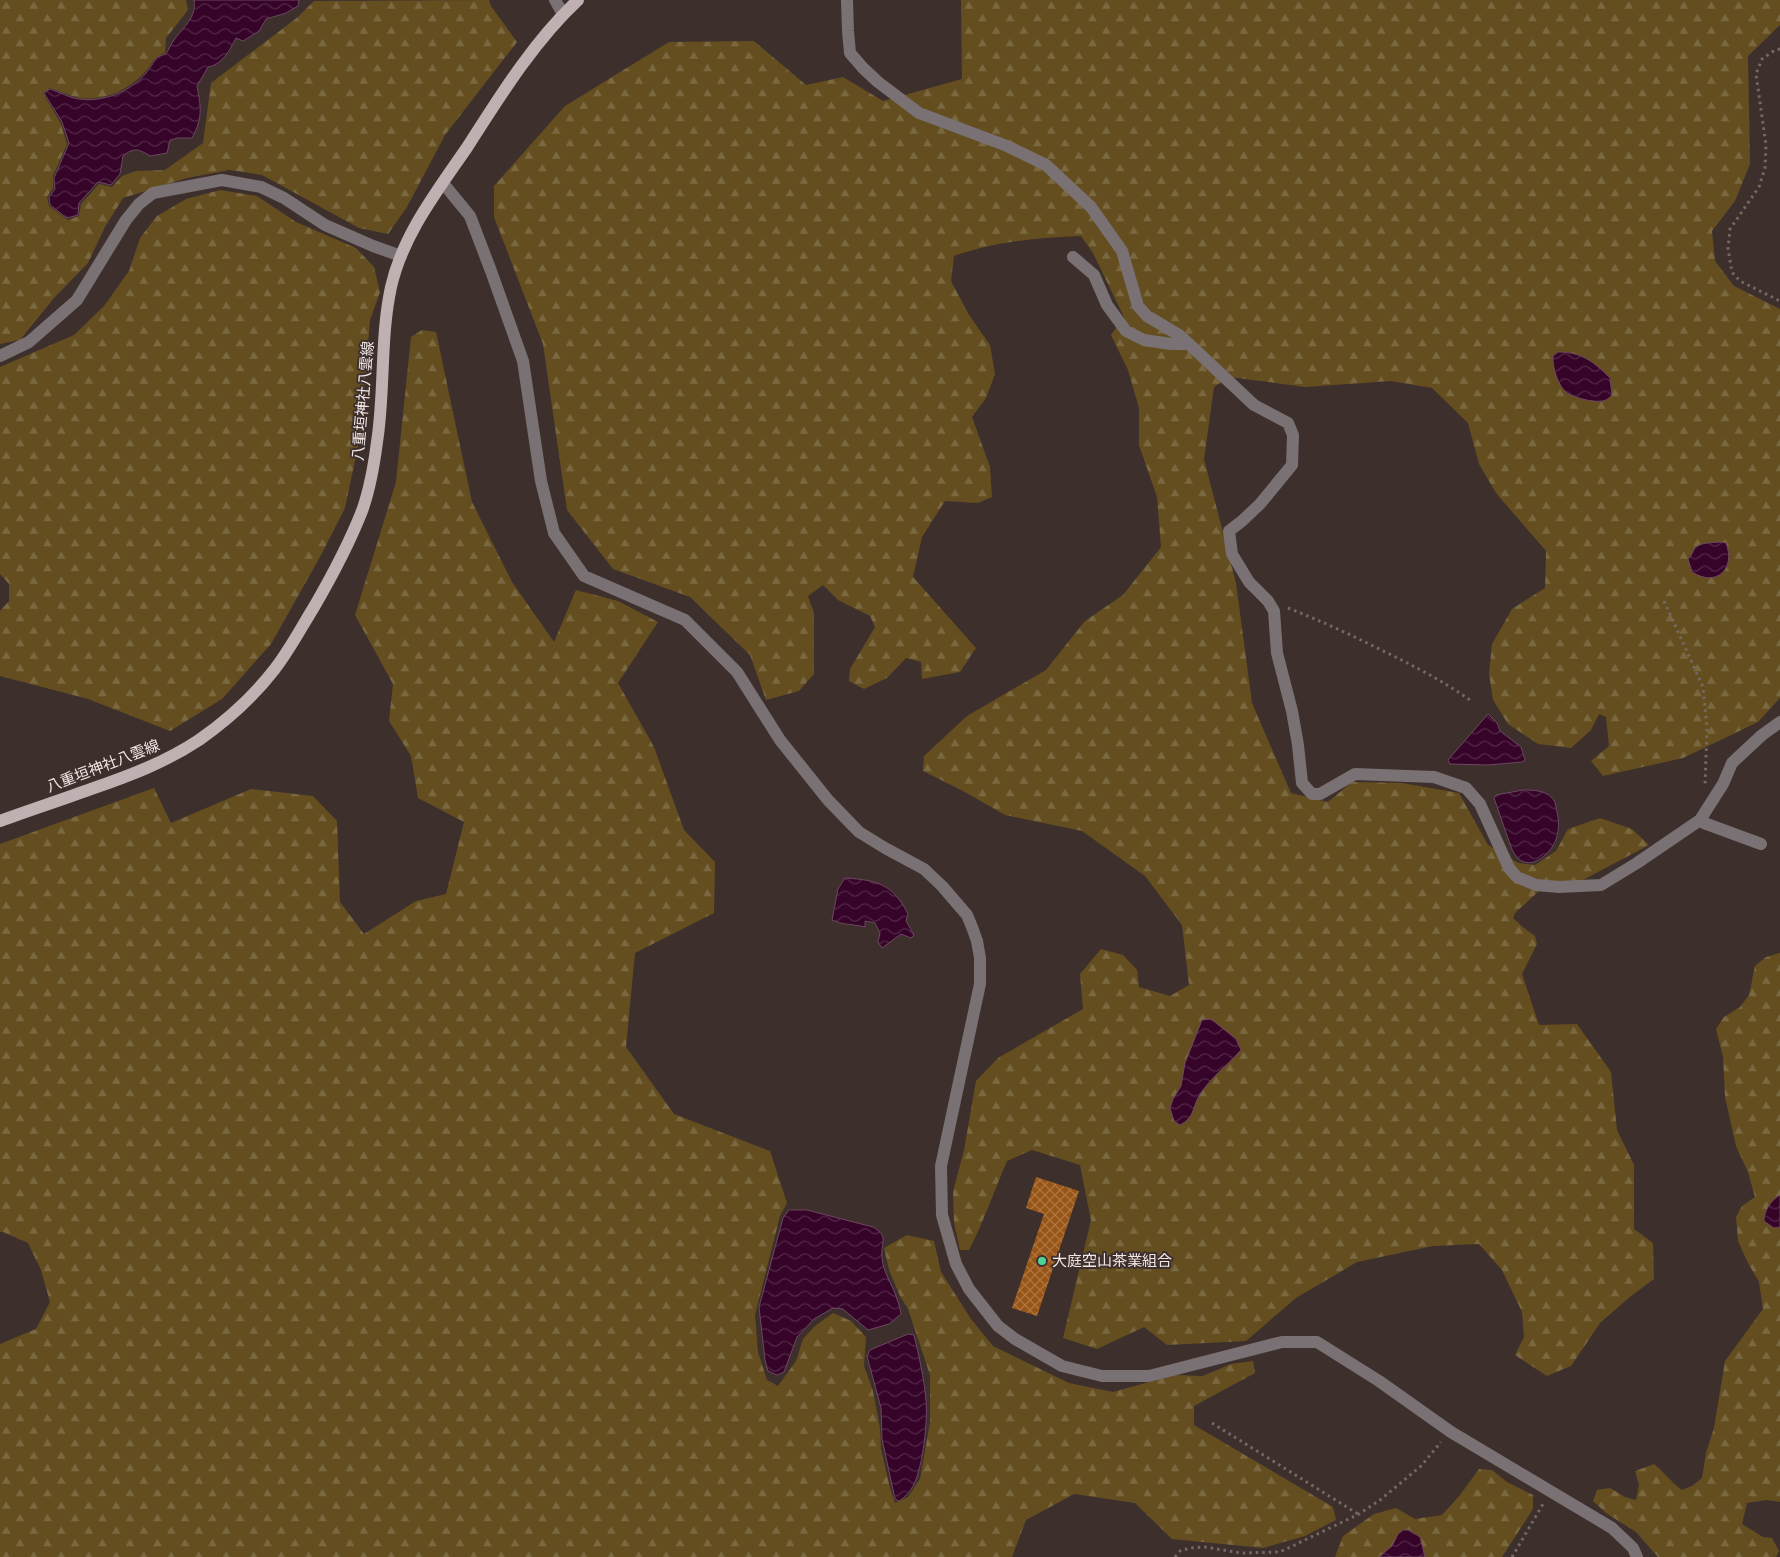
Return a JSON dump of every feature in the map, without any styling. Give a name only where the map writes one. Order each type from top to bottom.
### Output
[{"type":"main road","name":"八重垣神社八雲線","points":[[0,821],[123,778],[165,760],[198,740],[227,718],[251,696],[274,670],[330,581],[363,508],[372,475],[378,439],[386,324],[392,286],[401,256],[418,220],[523,64],[563,14],[578,0]]},
{"type":"street","points":[[555,0],[563,14]]},
{"type":"street","points":[[847,0],[850,53],[863,68],[878,82],[919,113],[1007,146],[1046,164],[1091,207],[1122,250],[1138,306],[1148,316],[1180,335],[1254,405],[1288,423],[1293,435],[1292,465],[1260,504],[1229,531],[1232,554],[1249,582],[1268,601],[1274,611],[1277,653],[1286,685],[1298,745],[1302,784],[1312,794],[1320,794],[1355,774],[1434,777],[1466,788],[1480,804],[1509,868],[1517,876],[1536,885],[1601,884],[1637,863],[1700,820],[1724,784],[1732,763],[1762,735],[1780,722]]},
{"type":"street","points":[[0,356],[29,342],[77,300],[126,220],[139,204],[153,193],[222,180],[261,187],[284,198],[325,225],[401,256]]},
{"type":"street","points":[[443,183],[470,216],[491,271],[523,361],[543,490],[554,533],[584,576],[686,620],[737,672],[780,740],[828,800],[859,832],[924,868],[967,915],[977,941],[980,958],[980,984],[941,1166],[942,1215],[956,1264],[969,1289],[988,1314],[1004,1330],[1046,1358],[1062,1366],[1102,1376],[1149,1376],[1282,1342],[1317,1342],[1379,1381],[1451,1432],[1612,1528],[1633,1548],[1637,1557]]},
{"type":"street","points":[[1073,257],[1094,275],[1107,305],[1126,331],[1144,340],[1171,344],[1189,344]]},
{"type":"street","points":[[1700,820],[1761,844]]},
{"type":"path","points":[[1780,49],[1775,50],[1762,59],[1756,74],[1766,145],[1766,168],[1759,187],[1730,230],[1728,249],[1732,272],[1736,277],[1780,302]]},
{"type":"path","points":[[1664,601],[1703,687],[1707,729],[1704,793]]},
{"type":"path","points":[[1271,605],[1288,608],[1323,622],[1441,681],[1470,700]]},
{"type":"path","points":[[1212,1423],[1358,1514]]},
{"type":"path","points":[[1175,1557],[1180,1551],[1205,1547],[1241,1553],[1280,1552],[1358,1514],[1409,1478],[1451,1432]]},
{"type":"path","points":[[1512,1557],[1552,1491]]},
{"type":"green space","points":[[0,0],[186,0],[188,10],[166,38],[165,53],[157,57],[146,71],[130,85],[114,94],[89,99],[68,95],[50,88],[43,93],[61,124],[67,144],[53,176],[53,188],[47,197],[49,206],[68,220],[79,216],[81,204],[99,184],[112,187],[122,176],[136,171],[165,170],[203,143],[211,83],[298,17],[314,1],[489,0],[491,6],[517,42],[445,135],[407,207],[388,234],[359,228],[262,175],[229,170],[187,178],[123,198],[105,227],[88,263],[54,298],[20,340],[0,344]]},
{"type":"green space","points":[[961,0],[1780,0],[1780,25],[1748,56],[1750,164],[1735,201],[1712,231],[1715,261],[1734,286],[1780,309],[1780,698],[1758,722],[1683,758],[1603,776],[1591,761],[1609,746],[1606,717],[1599,714],[1591,730],[1571,748],[1538,744],[1508,724],[1493,700],[1489,674],[1492,644],[1512,609],[1545,588],[1546,551],[1496,493],[1479,464],[1468,423],[1432,388],[1391,381],[1305,387],[1230,377],[1214,387],[1204,459],[1236,583],[1252,703],[1291,793],[1328,802],[1352,782],[1402,783],[1459,793],[1488,845],[1518,863],[1535,865],[1556,851],[1568,829],[1600,818],[1632,829],[1649,845],[1581,881],[1540,890],[1515,913],[1513,918],[1535,936],[1537,944],[1522,974],[1539,1025],[1577,1024],[1611,1072],[1617,1130],[1634,1165],[1634,1229],[1653,1243],[1654,1279],[1600,1323],[1571,1366],[1547,1376],[1515,1355],[1524,1337],[1522,1312],[1502,1270],[1479,1244],[1433,1246],[1357,1262],[1296,1298],[1246,1341],[1167,1345],[1144,1327],[1097,1349],[1063,1338],[1091,1220],[1080,1165],[1032,1150],[1007,1161],[969,1250],[960,1250],[954,1223],[953,1192],[964,1150],[976,1081],[998,1058],[1083,1009],[1080,974],[1101,949],[1123,955],[1137,970],[1139,987],[1170,996],[1189,985],[1182,925],[1145,876],[1082,831],[1005,815],[923,771],[924,756],[967,716],[1046,670],[1085,621],[1123,595],[1161,547],[1157,497],[1139,445],[1139,408],[1128,370],[1111,335],[1124,317],[1093,253],[1081,236],[1032,239],[985,247],[954,256],[951,281],[969,315],[990,345],[995,374],[986,398],[972,417],[990,467],[992,497],[978,503],[945,501],[922,537],[913,577],[976,648],[960,672],[922,679],[921,662],[906,658],[887,678],[864,689],[849,681],[850,669],[875,627],[870,616],[838,600],[823,585],[808,596],[814,613],[814,674],[799,691],[766,700],[750,655],[690,597],[613,569],[567,510],[543,344],[494,217],[494,186],[565,106],[669,42],[754,41],[806,85],[843,77],[883,101],[962,79]]},
{"type":"green space","points":[[220,190],[257,196],[296,222],[356,248],[374,267],[380,292],[370,320],[361,432],[345,508],[271,644],[222,699],[170,731],[88,699],[0,676],[0,611],[9,601],[9,584],[0,574],[0,367],[74,335],[104,306],[129,271],[140,238],[157,216],[186,199]]},
{"type":"green space","points":[[422,330],[436,332],[472,502],[512,582],[554,642],[576,590],[618,601],[658,622],[618,683],[654,747],[684,830],[715,862],[714,913],[635,953],[626,1047],[674,1114],[770,1151],[787,1203],[780,1216],[755,1315],[758,1352],[767,1380],[778,1386],[796,1361],[803,1339],[815,1326],[833,1313],[851,1321],[866,1337],[864,1366],[873,1391],[880,1428],[881,1449],[890,1488],[895,1503],[908,1497],[920,1479],[930,1422],[930,1375],[908,1309],[889,1270],[884,1248],[907,1235],[934,1241],[941,1272],[971,1319],[993,1346],[1069,1383],[1113,1392],[1175,1375],[1203,1376],[1231,1364],[1253,1361],[1255,1373],[1194,1406],[1194,1425],[1333,1507],[1336,1520],[1305,1536],[1263,1548],[1172,1539],[1135,1503],[1074,1494],[1026,1520],[1012,1557],[0,1557],[0,1344],[36,1329],[50,1302],[41,1270],[28,1243],[0,1232],[0,844],[154,788],[171,823],[251,789],[313,796],[337,821],[340,902],[364,934],[416,901],[446,894],[464,822],[418,798],[411,756],[389,721],[393,684],[355,615],[396,482],[411,337]]},
{"type":"green space","points":[[1780,953],[1780,1502],[1767,1500],[1747,1503],[1742,1524],[1763,1537],[1772,1538],[1779,1551],[1776,1557],[1658,1557],[1636,1532],[1606,1513],[1593,1501],[1597,1490],[1610,1488],[1625,1497],[1636,1500],[1639,1485],[1635,1471],[1654,1464],[1682,1490],[1692,1486],[1702,1478],[1706,1453],[1714,1428],[1725,1361],[1763,1309],[1759,1282],[1738,1241],[1736,1217],[1742,1206],[1755,1197],[1748,1172],[1736,1146],[1725,1097],[1723,1057],[1716,1029],[1724,1017],[1740,1007],[1749,995],[1755,966],[1766,957]]},
{"type":"green space","points":[[1479,1469],[1492,1470],[1507,1482],[1533,1495],[1533,1509],[1502,1557],[1335,1557],[1343,1536],[1374,1514],[1396,1508],[1415,1519],[1442,1515]]},
{"type":"water","points":[[194,0],[299,0],[298,6],[286,13],[266,19],[259,31],[243,41],[236,38],[221,60],[208,67],[197,86],[200,112],[198,124],[192,138],[170,140],[167,153],[150,156],[136,150],[130,151],[123,156],[120,174],[111,185],[98,182],[79,203],[78,215],[67,218],[50,205],[49,197],[55,189],[54,178],[69,143],[62,122],[44,93],[50,89],[68,96],[88,100],[107,97],[125,90],[146,73],[157,57],[166,54],[191,17]]},
{"type":"water","points":[[1558,352],[1581,356],[1598,367],[1610,378],[1612,395],[1606,400],[1592,401],[1567,393],[1558,381],[1555,371],[1553,356]]},
{"type":"water","points":[[1726,543],[1728,552],[1726,567],[1722,573],[1709,578],[1692,572],[1688,559],[1695,548],[1703,544]]},
{"type":"water","points":[[1488,714],[1497,723],[1500,731],[1521,747],[1525,760],[1522,762],[1488,765],[1450,764],[1448,760]]},
{"type":"water","points":[[1523,790],[1538,791],[1549,795],[1555,803],[1558,818],[1558,833],[1552,847],[1543,857],[1532,862],[1520,860],[1514,853],[1494,798],[1496,795]]},
{"type":"water","points":[[845,878],[875,882],[890,890],[908,914],[906,921],[914,935],[911,938],[901,934],[882,948],[878,942],[880,933],[875,923],[865,921],[865,927],[832,920],[838,889]]},
{"type":"water","points":[[1211,1019],[1236,1039],[1241,1050],[1208,1083],[1199,1096],[1191,1115],[1180,1125],[1174,1121],[1170,1108],[1181,1086],[1185,1063],[1202,1020]]},
{"type":"water","points":[[1780,1195],[1780,1227],[1774,1228],[1764,1221],[1764,1217],[1769,1206]]},
{"type":"water","points":[[789,1210],[807,1210],[873,1227],[878,1231],[883,1237],[884,1269],[901,1314],[889,1324],[868,1330],[843,1309],[833,1308],[814,1319],[797,1337],[784,1372],[777,1375],[768,1371],[765,1360],[759,1307],[783,1218]]},
{"type":"water","points":[[908,1334],[914,1335],[925,1392],[926,1419],[924,1443],[917,1476],[906,1496],[899,1501],[895,1499],[882,1439],[881,1408],[867,1356],[870,1350]]},
{"type":"water","points":[[1403,1530],[1409,1530],[1420,1537],[1425,1557],[1379,1557],[1392,1546],[1398,1534]]},
{"type":"building","name":"大庭空山茶業組合","points":[[1036,1177],[1079,1191],[1037,1316],[1012,1308],[1044,1214],[1026,1208]]},
{"type":"place","name":"大庭空山茶業組合","points":[[1042,1261]]}]
